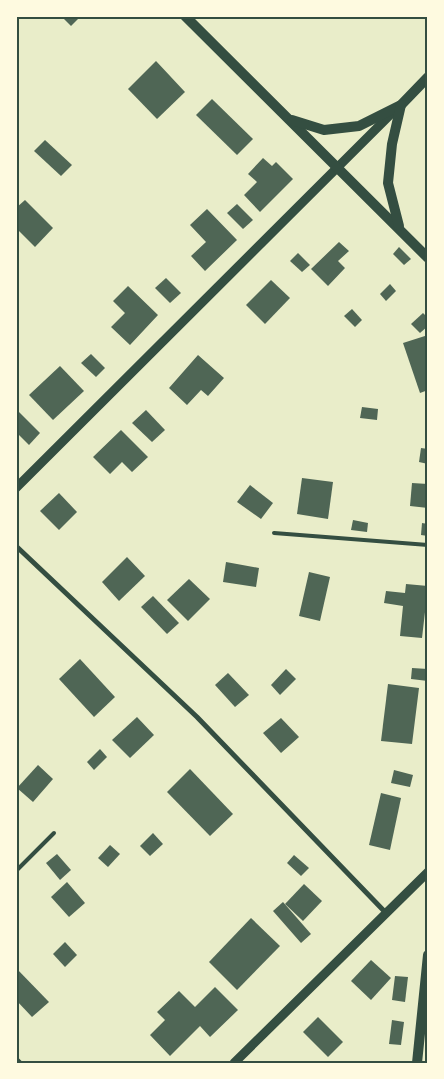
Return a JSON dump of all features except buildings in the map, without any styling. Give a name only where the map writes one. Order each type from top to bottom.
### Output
[{"type":"main road","points":[[185,16],[399,227],[428,258]]},
{"type":"main road","points":[[290,119],[324,130],[359,126],[401,104],[428,77]]},
{"type":"main road","points":[[399,227],[388,183],[392,144],[401,104]]},
{"type":"main road","points":[[416,1063],[428,955]]},
{"type":"street","points":[[16,488],[401,104]]},
{"type":"street","points":[[16,546],[197,717],[386,913]]},
{"type":"street","points":[[234,1063],[428,872]]},
{"type":"street","points":[[16,1058],[20,1063]]},
{"type":"lane","points":[[274,533],[428,545]]},
{"type":"lane","points":[[16,871],[54,833]]}]
